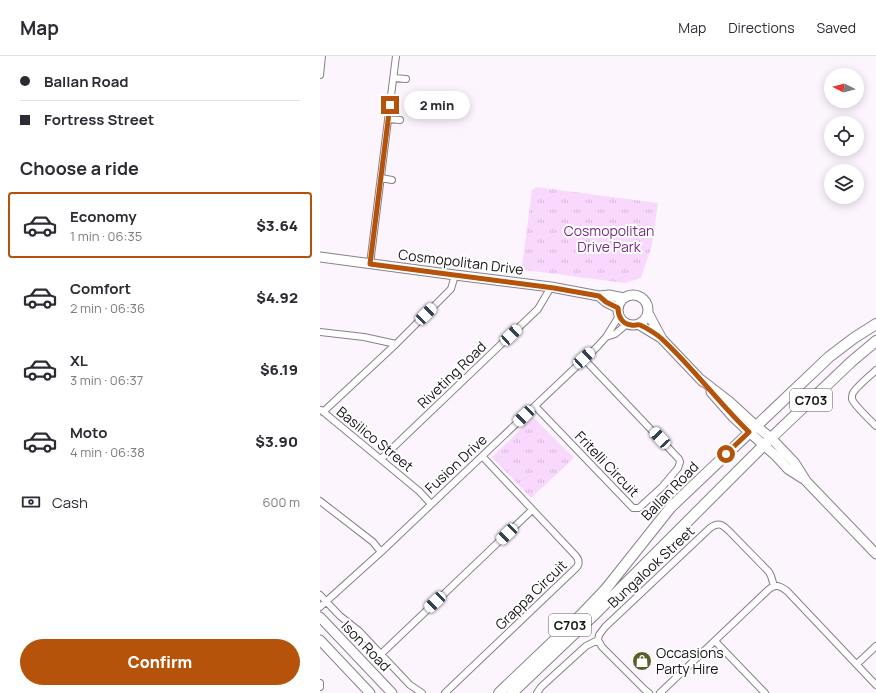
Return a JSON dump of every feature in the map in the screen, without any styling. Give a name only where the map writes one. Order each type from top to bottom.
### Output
[{"type":"main road","name":"Ballan Road","points":[[499,693],[605,590],[671,507],[829,357],[876,324]]},
{"type":"main road","name":"C703","points":[[512,693],[593,616],[771,438],[851,362],[876,341]]},
{"type":"street","points":[[320,75],[322,56]]},
{"type":"street","points":[[370,264],[396,56]]},
{"type":"street","points":[[394,78],[406,79]]},
{"type":"street","points":[[388,119],[400,120]]},
{"type":"street","points":[[381,178],[392,180]]},
{"type":"street","name":"Cosmopolitan Drive","points":[[320,257],[551,287],[599,296],[624,298]]},
{"type":"street","points":[[322,410],[396,344],[451,289],[455,275]]},
{"type":"street","name":"Riveting Road","points":[[381,459],[538,309],[551,287]]},
{"type":"street","points":[[648,313],[645,320],[638,324],[630,325],[623,322],[618,312],[619,304],[627,296],[635,295],[642,298],[647,305],[648,313],[662,339]]},
{"type":"street","name":"Cosmopolitan Drive","points":[[599,296],[618,312]]},
{"type":"street","name":"Fusion Drive","points":[[320,606],[381,552],[606,337],[618,312]]},
{"type":"street","name":"Fusion Drive","points":[[606,337],[615,334],[627,324]]},
{"type":"street","points":[[638,324],[662,339],[733,417],[752,429],[771,438],[794,462],[806,481],[876,554]]},
{"type":"street","points":[[320,332],[364,337],[396,344]]},
{"type":"street","name":"Fritelli Circuit","points":[[535,406],[633,508],[639,508],[657,492],[679,466],[679,459],[584,358]]},
{"type":"street","points":[[876,370],[856,389],[852,398],[852,400],[876,426]]},
{"type":"street","points":[[699,378],[730,402],[764,445],[788,469],[806,481]]},
{"type":"street","name":"Basilico Street","points":[[322,410],[419,491],[431,504]]},
{"type":"street","name":"Grappa Circuit","points":[[445,693],[578,566],[576,556],[482,456]]},
{"type":"street","points":[[320,501],[373,542],[381,552]]},
{"type":"street","points":[[381,654],[532,510]]},
{"type":"street","name":"Bungalook Street","points":[[598,640],[599,635],[605,627],[714,524],[721,524],[769,572],[774,586]]},
{"type":"street","points":[[660,693],[768,590],[777,585],[781,586],[787,591],[876,685]]},
{"type":"street","points":[[320,595],[340,616],[359,631],[410,685],[422,693]]},
{"type":"street","name":"Ison Road","points":[[320,617],[392,693]]},
{"type":"street","name":"Ison Road","points":[[320,640],[370,693]]},
{"type":"street","points":[[537,693],[541,687],[586,646],[598,640],[602,647],[649,693]]},
{"type":"street","points":[[715,641],[765,693]]},
{"type":"street","points":[[857,664],[876,646]]},
{"type":"green space","name":"Cosmopolitan Drive Park","points":[[536,187],[658,203],[652,245],[641,278],[625,283],[525,270],[522,266],[532,190]]},
{"type":"green space","points":[[533,417],[574,458],[531,498],[492,457]]},
{"type":"place","name":"Occasions Party Hire","points":[[642,661]]},
{"type":"route","points":[[390,105],[370,264],[551,287],[599,296],[606,302],[618,308],[619,316],[623,322],[630,325],[638,324],[662,339],[733,417],[749,432],[726,454]]}]
